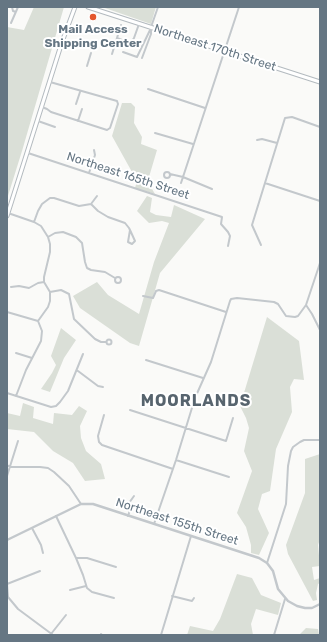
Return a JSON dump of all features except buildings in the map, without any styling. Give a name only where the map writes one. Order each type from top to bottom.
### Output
[{"type":"main road","points":[[8,215],[62,42],[75,7]]},
{"type":"main road","name":"Northeast 170th Street","points":[[88,7],[320,82]]},
{"type":"street","points":[[12,7],[16,12]]},
{"type":"street","points":[[11,23],[18,7]]},
{"type":"street","points":[[123,52],[137,57],[151,28],[158,7]]},
{"type":"street","points":[[181,183],[239,7]]},
{"type":"street","points":[[117,38],[127,42],[132,41],[139,24]]},
{"type":"street","points":[[112,54],[121,25]]},
{"type":"street","points":[[142,58],[151,34],[151,28]]},
{"type":"street","points":[[87,66],[91,53]]},
{"type":"street","points":[[42,107],[51,112],[109,130],[118,104],[117,101],[85,91],[80,92],[50,82]]},
{"type":"street","points":[[148,89],[205,108]]},
{"type":"street","points":[[76,104],[80,92]]},
{"type":"street","points":[[78,121],[82,109]]},
{"type":"street","points":[[261,245],[252,225],[285,118],[292,117],[320,127]]},
{"type":"street","points":[[38,122],[55,127]]},
{"type":"street","points":[[155,133],[193,144]]},
{"type":"street","points":[[257,140],[264,139],[277,143]]},
{"type":"street","points":[[89,173],[95,155],[94,150]]},
{"type":"street","name":"Northeast 165th Street","points":[[28,153],[222,217],[221,224],[230,236],[228,246]]},
{"type":"street","points":[[170,174],[212,188]]},
{"type":"street","points":[[265,183],[320,201]]},
{"type":"street","points":[[34,222],[39,207],[50,198],[79,206],[91,204],[97,196]]},
{"type":"street","points":[[91,204],[98,211],[108,217],[125,223],[129,228],[130,230],[135,241],[132,244],[128,242],[130,230]]},
{"type":"street","points":[[8,215],[34,222],[41,226],[48,237],[50,244],[50,252],[44,272],[44,282],[50,292],[50,301],[48,307],[38,321]]},
{"type":"street","points":[[48,237],[63,232],[76,237],[82,244],[87,268],[105,272],[115,278]]},
{"type":"street","points":[[154,524],[203,378],[211,362],[226,312],[232,299],[244,298],[274,302],[278,304],[286,316],[291,318],[298,316],[306,306],[320,263]]},
{"type":"street","points":[[11,287],[19,286],[29,288],[38,283],[44,282]]},
{"type":"street","points":[[50,292],[61,290],[68,294],[71,299],[74,319],[94,339],[106,342]]},
{"type":"street","points":[[143,296],[153,298],[158,290],[226,312]]},
{"type":"street","points":[[306,306],[320,330]]},
{"type":"street","points":[[7,312],[38,321]]},
{"type":"street","points":[[16,396],[26,370],[42,337],[42,331],[38,321]]},
{"type":"street","points":[[16,353],[32,358]]},
{"type":"street","points":[[7,393],[51,407],[56,406],[68,391],[78,371],[83,354]]},
{"type":"street","points":[[146,360],[203,378]]},
{"type":"street","points":[[78,371],[98,386],[103,387]]},
{"type":"street","points":[[130,410],[226,441],[233,418]]},
{"type":"street","points":[[104,415],[98,436],[99,442],[102,445],[173,469]]},
{"type":"street","points":[[320,440],[304,440],[296,444],[291,451],[286,504],[267,563],[273,571],[278,589],[285,599],[292,604],[301,607],[312,608],[320,604]]},
{"type":"street","points":[[7,476],[18,441]]},
{"type":"street","points":[[176,460],[229,477]]},
{"type":"street","points":[[7,465],[10,467],[48,468],[69,486],[81,504],[7,540]]},
{"type":"street","points":[[128,516],[130,510],[129,503],[134,496]]},
{"type":"street","name":"Northeast 155th Street","points":[[81,504],[93,504],[259,558],[267,563]]},
{"type":"street","points":[[56,516],[76,558],[86,587],[92,592],[114,598]]},
{"type":"street","points":[[32,528],[41,544],[42,553]]},
{"type":"street","points":[[161,635],[191,536]]},
{"type":"street","points":[[76,558],[87,558],[116,567]]},
{"type":"street","points":[[40,570],[7,584],[7,597],[18,609],[52,634],[66,615]]},
{"type":"street","points":[[70,590],[86,587]]},
{"type":"street","points":[[172,596],[192,601],[194,598]]},
{"type":"street","points":[[274,635],[285,599]]},
{"type":"shaded area","points":[[34,7],[64,7],[7,199],[7,27],[24,30]]},
{"type":"shaded area","points":[[102,7],[156,7],[151,24]]},
{"type":"shaded area","points":[[122,103],[131,103],[135,107],[134,123],[142,137],[141,144],[157,150],[149,177],[155,194],[135,188],[137,181],[112,136]]},
{"type":"shaded area","points":[[147,196],[152,198],[150,212],[156,215],[171,217],[174,205],[205,219],[160,273],[139,346],[130,343],[80,308],[73,296],[97,282],[108,295],[139,314],[154,262],[169,223],[162,221],[149,223],[137,211]]},
{"type":"shaded area","points":[[267,317],[299,341],[304,380],[294,379],[290,387],[292,412],[276,449],[270,491],[262,494],[258,509],[269,533],[259,555],[251,553],[251,545],[246,527],[237,513],[252,471],[244,451],[249,428],[240,406]]},
{"type":"shaded area","points":[[61,328],[76,340],[64,358],[50,392],[41,389],[56,365],[51,356]]},
{"type":"shaded area","points":[[23,403],[34,407],[33,418],[53,424],[54,413],[72,415],[79,406],[87,411],[80,426],[81,438],[86,451],[101,464],[105,479],[85,481],[73,463],[53,451],[34,432],[7,429],[7,413],[20,416]]},
{"type":"shaded area","points":[[320,454],[320,539],[318,545],[320,566],[312,567],[314,580],[320,578],[320,583],[318,584],[316,593],[317,600],[313,601],[288,554],[286,545],[305,493],[305,459]]},
{"type":"shaded area","points":[[237,574],[252,578],[261,595],[281,603],[278,615],[256,609],[251,624],[253,635],[187,635],[190,626],[213,631],[220,619]]},
{"type":"shaded area","points":[[306,628],[318,629],[319,635],[299,635]]},
{"type":"place","name":"Mail Access Shipping Center","points":[[93,17]]},
{"type":"district","name":"MOORLANDS","points":[[196,401]]}]
